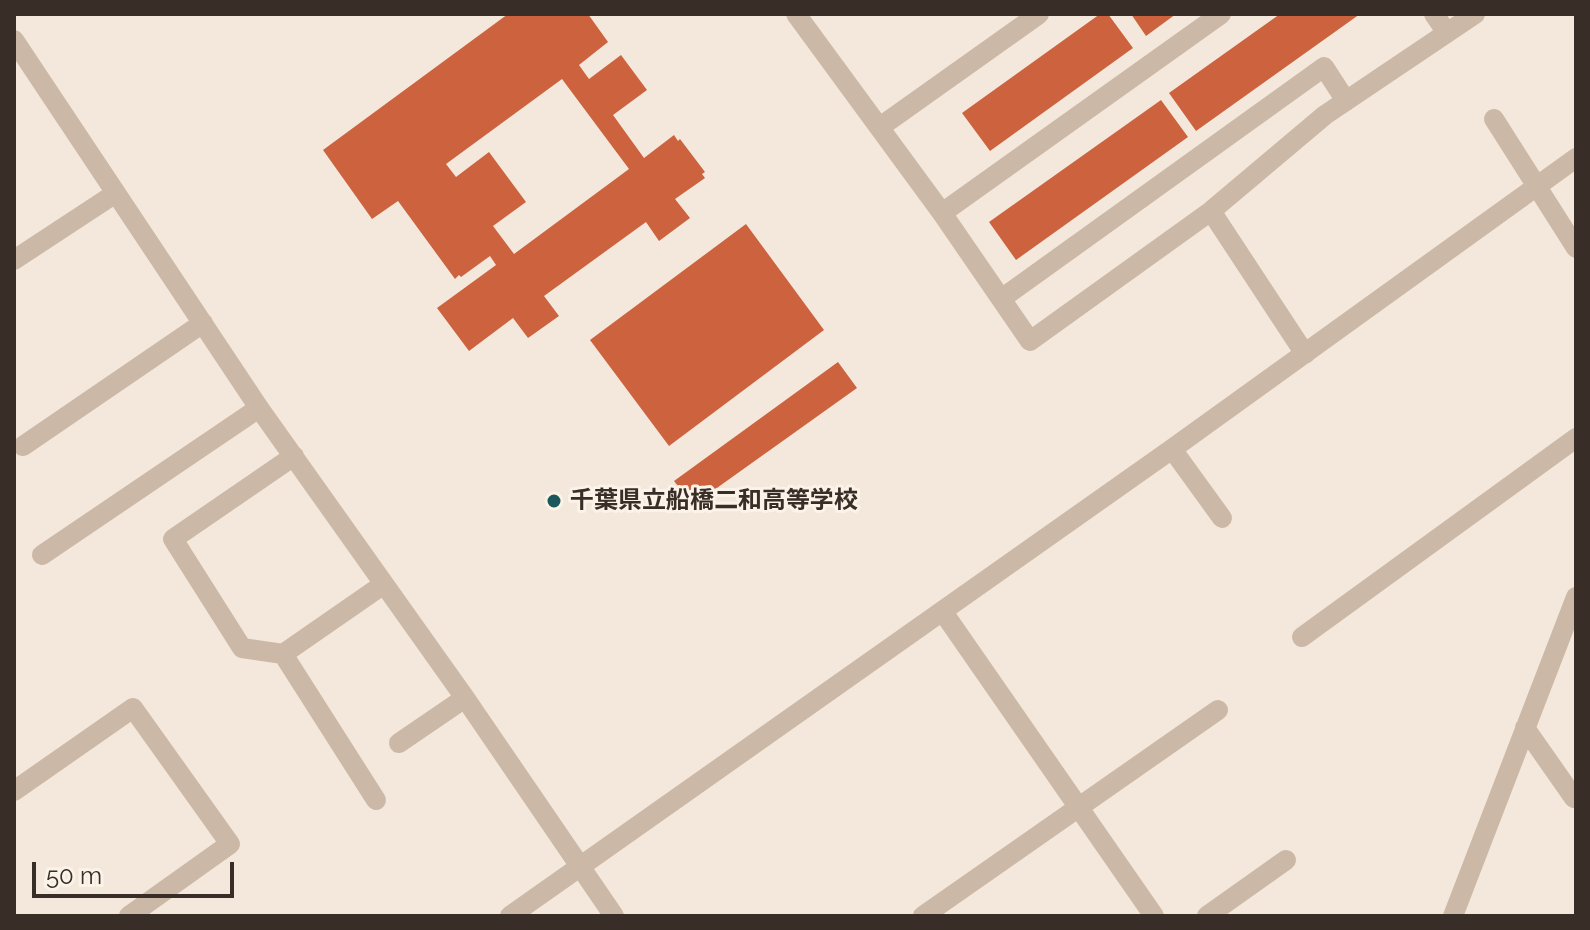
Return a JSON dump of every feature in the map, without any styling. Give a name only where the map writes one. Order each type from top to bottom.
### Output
[{"type":"street","points":[[796,14],[942,213],[1030,341],[1211,211],[1325,115],[1475,14]]},
{"type":"street","points":[[880,127],[1039,14]]},
{"type":"street","points":[[942,213],[1221,14]]},
{"type":"street","points":[[1434,14],[1447,33]]},
{"type":"street","points":[[14,40],[259,408],[465,698],[614,916]]},
{"type":"street","points":[[1001,299],[1324,67],[1346,101]]},
{"type":"street","points":[[1494,119],[1576,248]]},
{"type":"street","points":[[510,916],[943,612],[1576,158]]},
{"type":"street","points":[[14,260],[116,193]]},
{"type":"street","points":[[1211,211],[1305,354]]},
{"type":"street","points":[[23,446],[203,323]]},
{"type":"street","points":[[42,555],[259,408]]},
{"type":"street","points":[[1302,637],[1576,438]]},
{"type":"street","points":[[1172,449],[1222,518]]},
{"type":"street","points":[[294,456],[173,539],[242,648],[283,654],[384,584]]},
{"type":"street","points":[[1453,916],[1574,607]]},
{"type":"street","points":[[943,612],[1154,916]]},
{"type":"street","points":[[283,654],[376,800]]},
{"type":"street","points":[[399,743],[465,698]]},
{"type":"street","points":[[14,791],[133,708],[230,844],[129,916]]},
{"type":"street","points":[[923,916],[1218,710]]},
{"type":"street","points":[[1525,728],[1576,797]]},
{"type":"street","points":[[1207,916],[1286,860]]},
{"type":"building","points":[[508,14],[588,14],[608,42],[579,65],[589,79],[621,55],[647,90],[613,115],[644,158],[674,135],[678,141],[680,139],[705,172],[702,174],[705,178],[675,199],[690,218],[659,241],[646,222],[544,296],[559,316],[528,338],[513,318],[469,351],[437,308],[496,265],[490,256],[455,279],[398,201],[372,219],[323,150]],"holes":[[[562,79],[629,169],[514,254],[493,226],[526,202],[489,152],[456,177],[446,164]]]},
{"type":"building","points":[[1100,14],[1108,14],[1133,48],[990,151],[962,113]]},
{"type":"building","points":[[1131,14],[1176,14],[1146,36]]},
{"type":"building","points":[[1280,14],[1360,14],[1196,131],[1169,93]]},
{"type":"building","points":[[1161,100],[1188,137],[1016,260],[989,222]]},
{"type":"building","points":[[746,224],[824,330],[669,446],[590,340]]},
{"type":"building","points":[[838,362],[857,388],[693,505],[674,481]]},
{"type":"place","name":"千葉県立船橋二和高等学校","points":[[554,501]]}]
